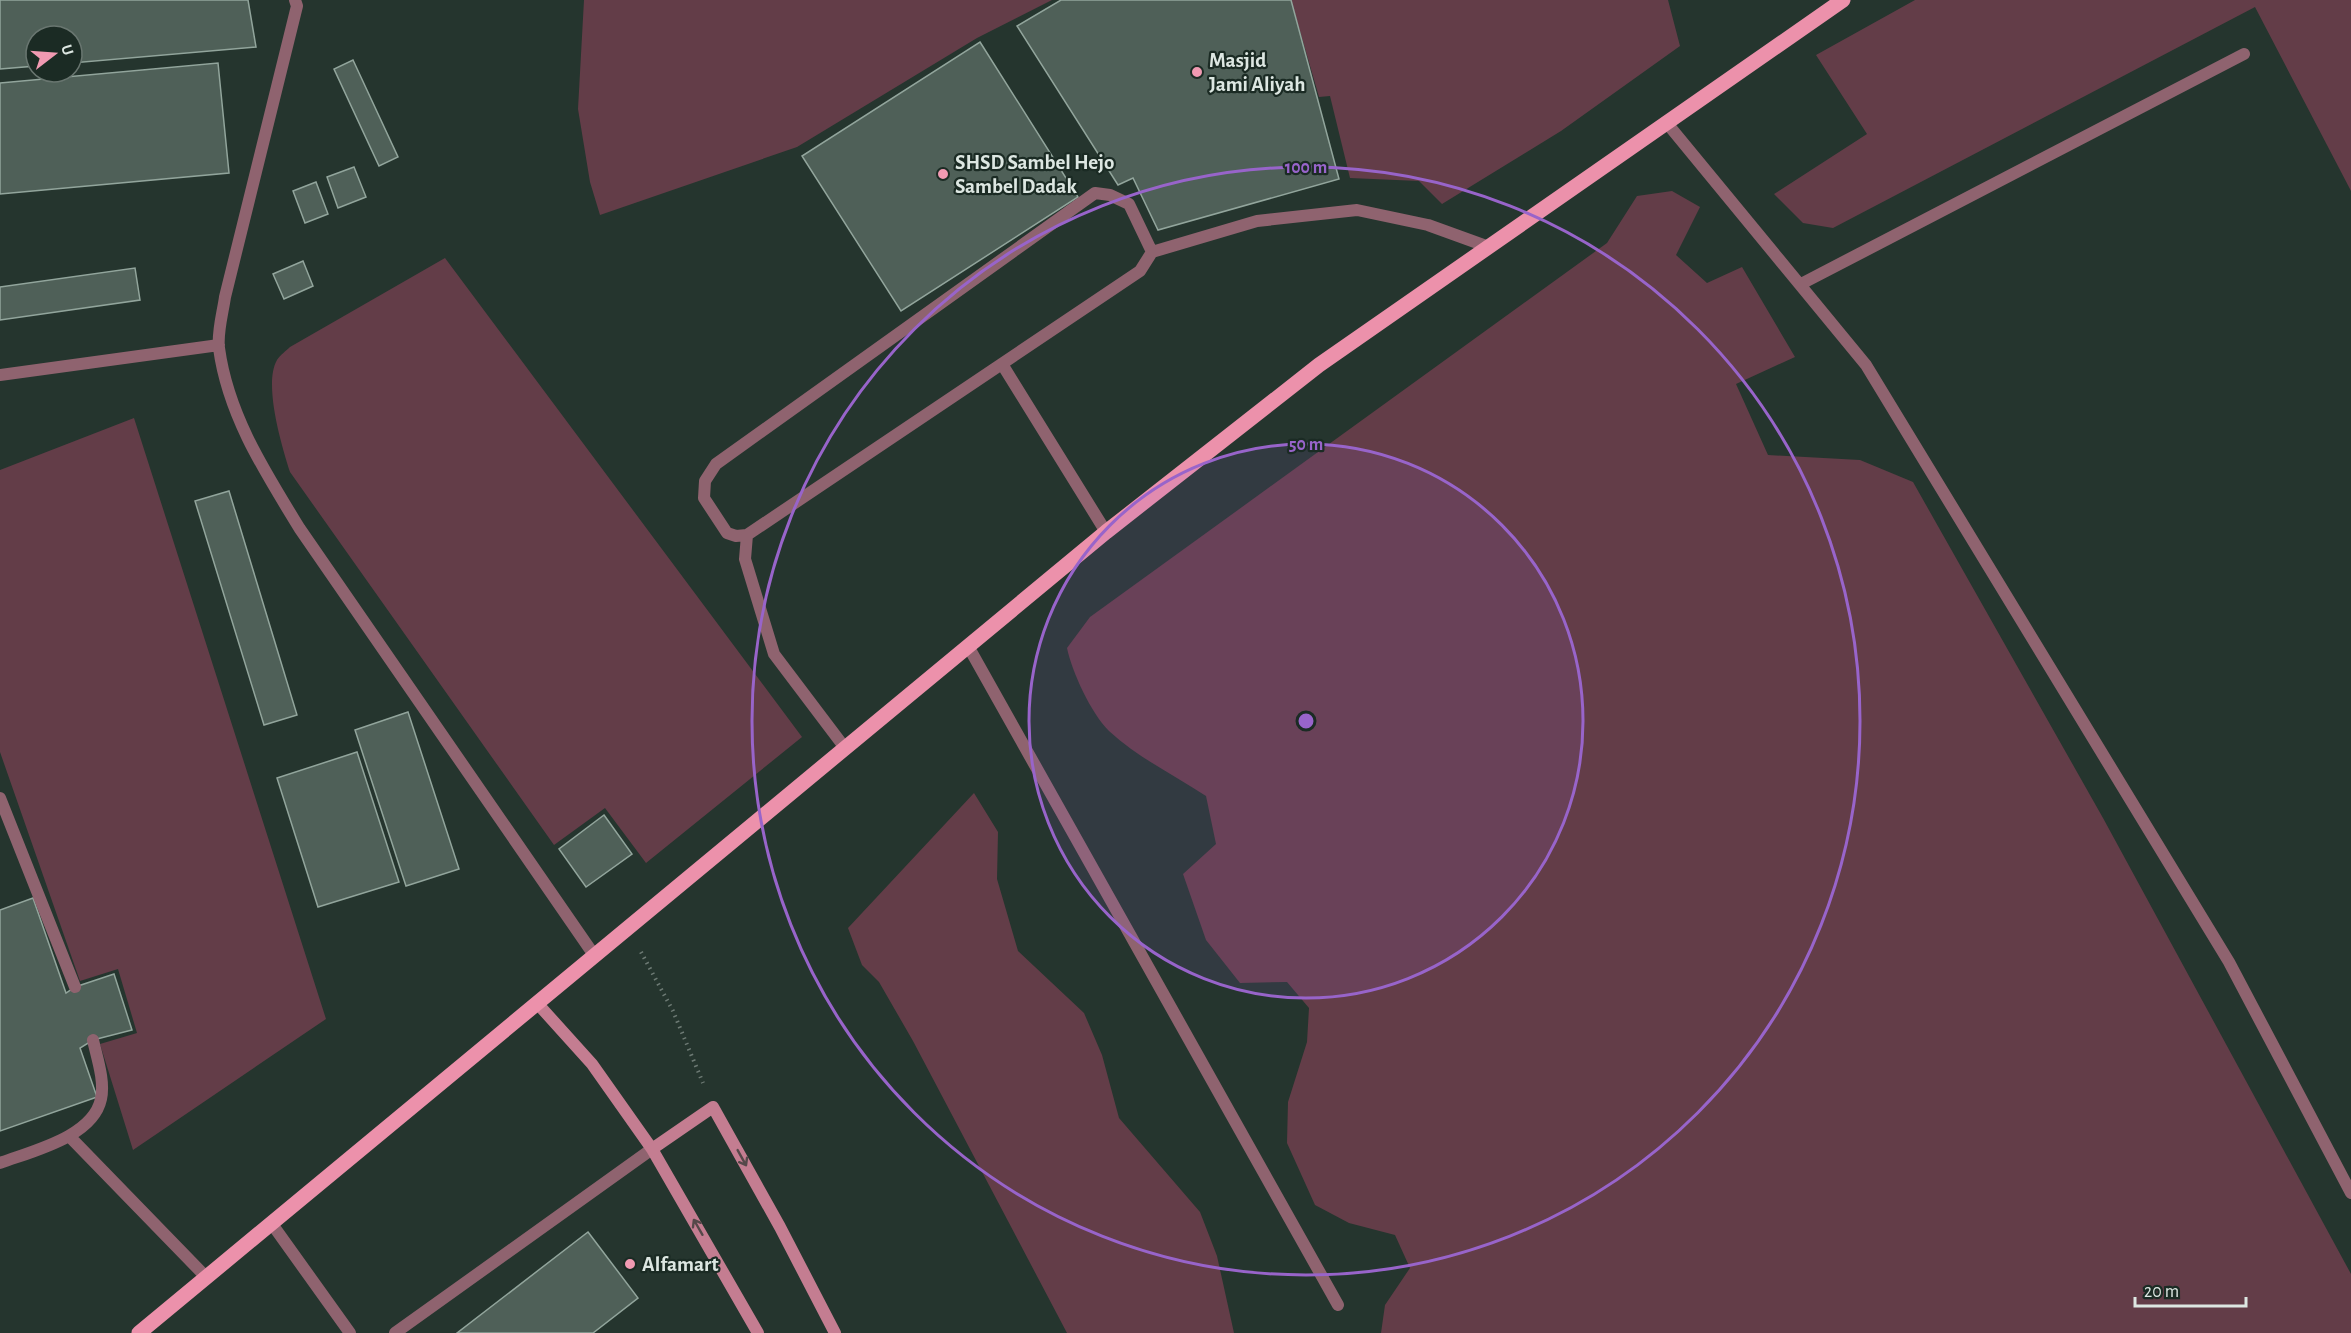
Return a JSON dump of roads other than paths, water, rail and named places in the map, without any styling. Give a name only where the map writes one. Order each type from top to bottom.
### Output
[{"type":"main road","points":[[139,1333],[1106,532],[1319,365],[1486,246],[1843,0]]},
{"type":"street","points":[[295,0],[297,6],[225,297],[219,345],[234,411],[272,484],[594,955]]},
{"type":"street","points":[[1801,284],[2244,54]]},
{"type":"street","points":[[1666,122],[1866,365],[2223,952],[2351,1193]]},
{"type":"street","points":[[1152,252],[1129,204],[1110,195],[1095,193],[716,464],[705,481],[704,498],[727,533],[736,536],[747,535],[1140,271],[1152,252],[1257,221],[1357,210],[1428,225],[1486,246]]},
{"type":"street","points":[[0,375],[219,345]]},
{"type":"street","points":[[1002,364],[1106,532]]},
{"type":"street","points":[[747,535],[745,559],[774,654],[829,730],[845,748]]},
{"type":"street","points":[[968,646],[1338,1305]]},
{"type":"street","points":[[0,798],[75,987]]},
{"type":"street","points":[[537,1003],[592,1064],[652,1149],[758,1333]]},
{"type":"street","points":[[0,1163],[70,1137],[95,1115],[102,1098],[100,1072],[93,1040]]},
{"type":"street","points":[[395,1333],[713,1107],[780,1227],[835,1333]]},
{"type":"street","points":[[70,1137],[207,1278]]},
{"type":"street","points":[[272,1224],[350,1333]]},
{"type":"place","name":"Masjid Jami Aliyah","points":[[1197,72]]},
{"type":"place","name":"SHSD Sambel Hejo Sambel Dadak","points":[[943,174]]},
{"type":"place","name":"Alfamart","points":[[630,1264]]}]
